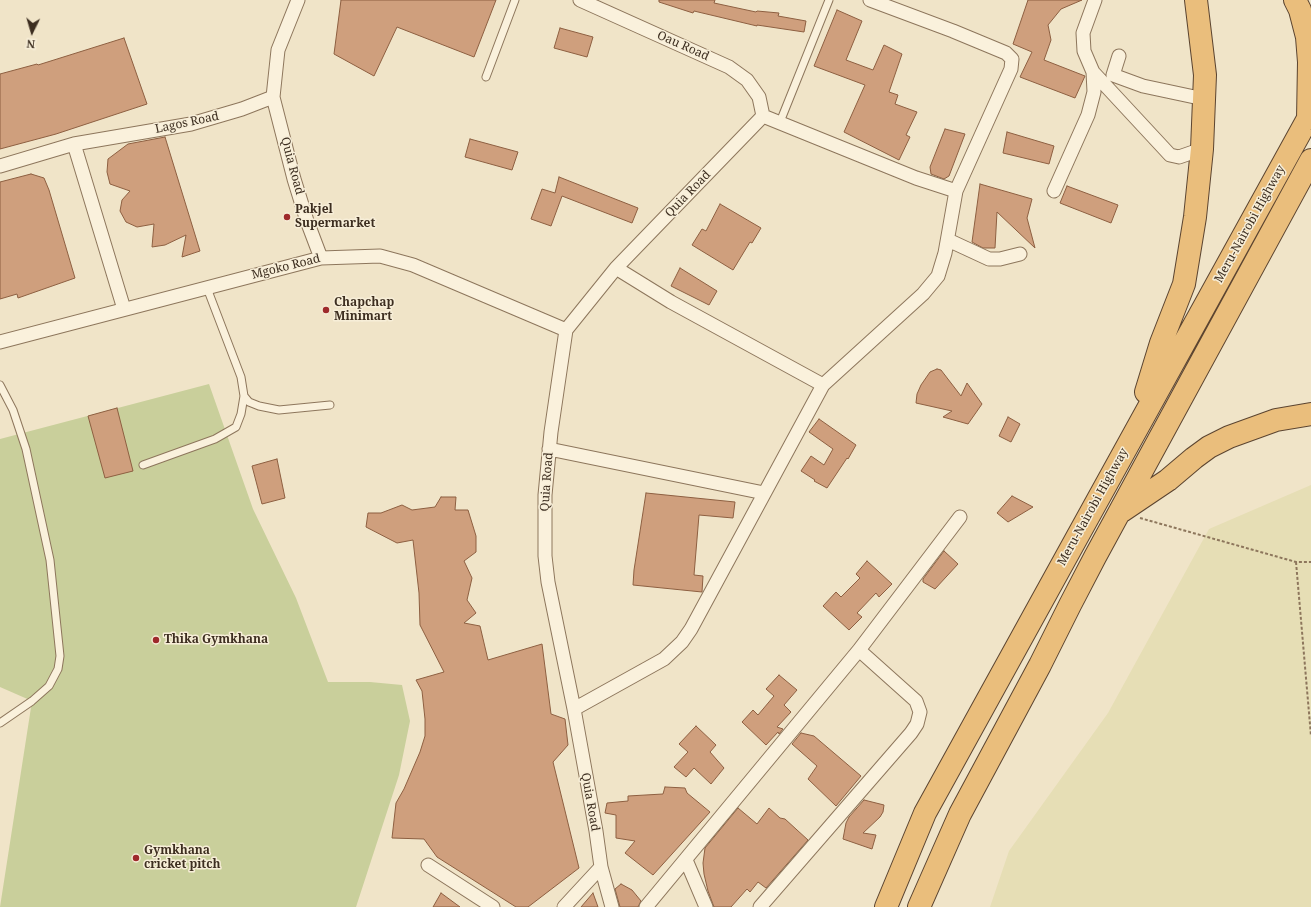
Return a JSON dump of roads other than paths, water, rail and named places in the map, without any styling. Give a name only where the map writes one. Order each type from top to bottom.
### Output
[{"type":"highway","points":[[1130,439],[1162,343],[1184,284],[1195,218],[1202,150],[1205,75],[1196,0]]},
{"type":"highway","points":[[1295,0],[1300,10],[1307,37],[1309,62],[1309,116]]},
{"type":"highway","name":"Meru-Nairobi Highway","points":[[886,907],[924,813],[1309,116]]},
{"type":"highway","name":"Meru-Nairobi Highway","points":[[919,907],[960,814],[1040,665],[1070,605],[1311,160]]},
{"type":"highway","points":[[1120,513],[1168,480],[1209,446],[1276,420],[1311,414]]},
{"type":"street","points":[[274,97],[278,50],[298,0]]},
{"type":"street","name":"Oau Road","points":[[580,0],[729,67],[747,80],[759,97],[763,116]]},
{"type":"street","points":[[574,709],[664,659],[682,642],[691,629],[823,385],[923,294],[938,276],[948,240],[956,191],[1011,69],[1012,60],[1006,53],[999,50],[870,0]]},
{"type":"street","points":[[1095,0],[1083,33],[1084,51],[1093,72],[1170,155],[1178,157],[1202,150]]},
{"type":"street","points":[[1119,56],[1113,76],[1143,86],[1204,98]]},
{"type":"street","points":[[1054,191],[1088,115],[1094,92],[1093,72]]},
{"type":"street","name":"Lagos Road","points":[[0,166],[74,144],[191,124],[242,109],[274,97]]},
{"type":"street","name":"Quia Road","points":[[274,97],[294,179],[307,221],[321,258]]},
{"type":"street","points":[[763,116],[916,178],[956,191]]},
{"type":"street","name":"Quia Road","points":[[612,907],[601,867],[574,709],[548,582],[545,556],[545,495],[549,448],[566,330],[616,268],[763,116]]},
{"type":"street","points":[[74,144],[124,309]]},
{"type":"street","points":[[948,240],[989,258],[1000,260],[1020,254]]},
{"type":"street","name":"Mgoko Road","points":[[0,342],[321,258],[380,256],[413,265],[566,330]]},
{"type":"street","points":[[616,268],[671,302],[823,385]]},
{"type":"street","points":[[549,448],[764,493]]},
{"type":"street","points":[[646,907],[859,650],[960,517]]},
{"type":"street","points":[[760,907],[911,733],[917,724],[920,712],[916,701],[859,650]]},
{"type":"street","points":[[686,860],[706,907]]},
{"type":"street","points":[[428,865],[493,907]]},
{"type":"street","points":[[564,907],[601,867]]},
{"type":"lane","points":[[486,77],[515,0]]},
{"type":"lane","points":[[780,122],[829,0]]},
{"type":"lane","points":[[143,465],[215,439],[236,427],[241,414],[244,396],[241,377],[207,288]]},
{"type":"lane","points":[[0,385],[13,410],[26,450],[49,553],[60,656],[58,669],[49,686],[32,701],[0,723]]},
{"type":"lane","points":[[244,396],[249,402],[259,406],[279,410],[330,405]]},
{"type":"place","name":"Pakjel Supermarket","points":[[287,217]]},
{"type":"place","name":"Chapchap Minimart","points":[[326,310]]},
{"type":"place","name":"Thika Gymkhana","points":[[156,640]]},
{"type":"place","name":"Gymkhana cricket pitch","points":[[136,858]]}]
